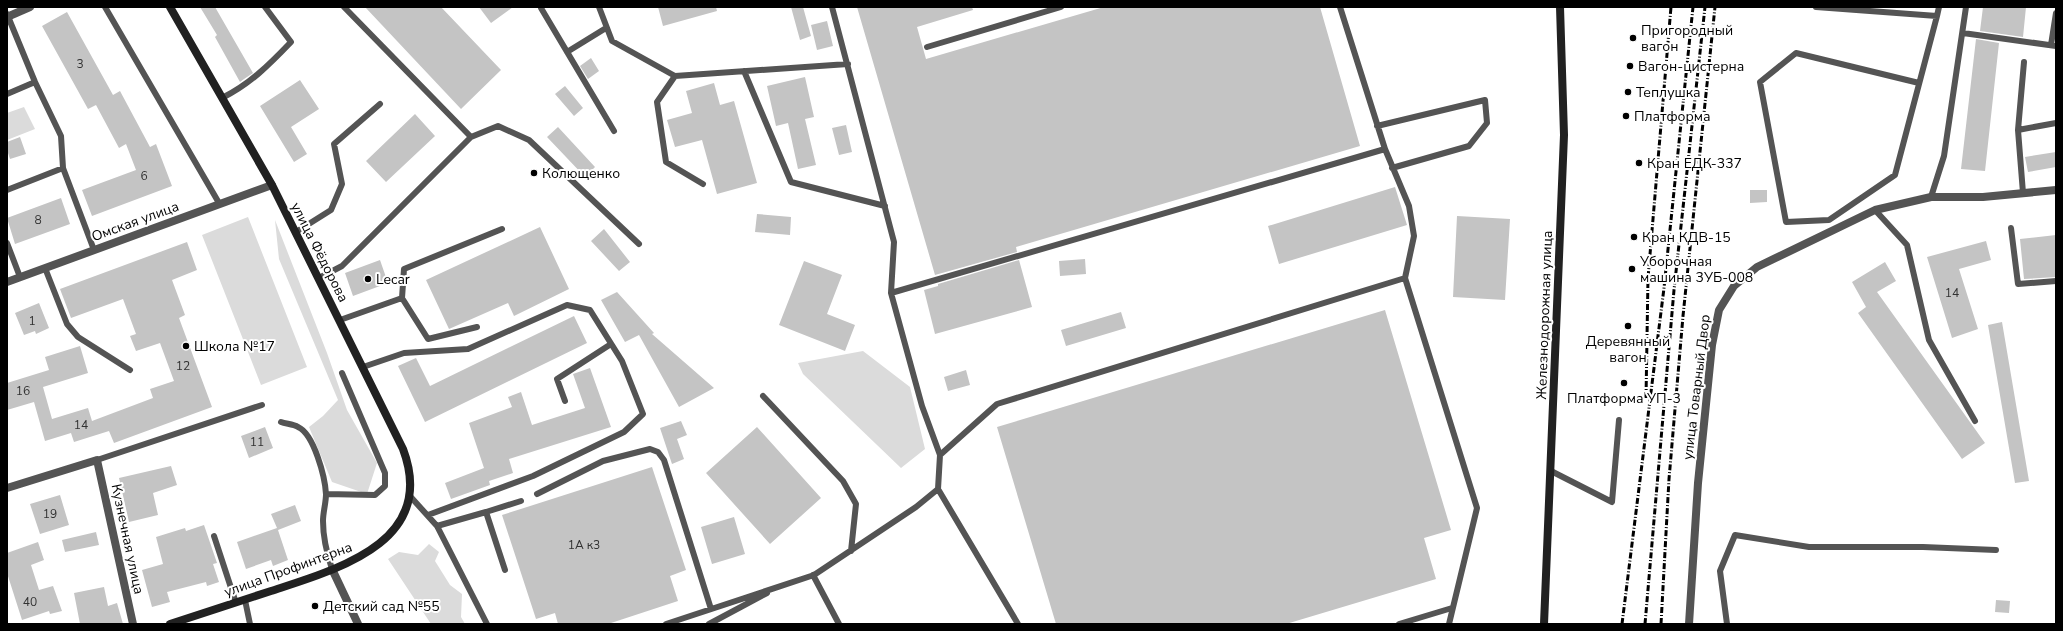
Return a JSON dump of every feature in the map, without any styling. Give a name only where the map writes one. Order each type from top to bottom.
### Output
[{"type":"main road","name":"улица Фёдорова","points":[[170,7],[272,185],[363,367],[407,461],[409,495],[401,519]]},
{"type":"main road","name":"Железнодорожная улица","points":[[1544,624],[1564,135],[1560,7]]},
{"type":"main road","name":"улица Профинтерна","points":[[170,624],[245,600],[332,569],[372,550],[382,542],[401,519]]},
{"type":"street","points":[[7,16],[30,7]]},
{"type":"street","name":"Омская улица","points":[[7,282],[219,203],[272,185]]},
{"type":"street","name":"улица Товарный Двор","points":[[1689,624],[1698,483],[1712,346],[1718,310],[1734,286],[1757,267],[1875,210],[1931,197],[1983,197],[2056,190]]},
{"type":"street","points":[[7,488],[97,460]]},
{"type":"street","name":"Кузнечная улица","points":[[97,460],[133,624]]},
{"type":"street","points":[[332,569],[358,624]]},
{"type":"lane","points":[[105,7],[219,203]]},
{"type":"lane","points":[[222,98],[241,88],[261,73],[291,42],[265,7]]},
{"type":"lane","points":[[344,7],[471,137]]},
{"type":"lane","points":[[599,7],[612,41],[676,76],[848,64]]},
{"type":"lane","points":[[832,7],[894,242],[891,293],[922,406],[940,456],[938,488],[1018,624]]},
{"type":"lane","points":[[927,47],[1061,7]]},
{"type":"lane","points":[[1340,7],[1377,126],[1408,206],[1414,236],[1405,278],[1477,508],[1449,624]]},
{"type":"lane","points":[[1816,7],[1937,16]]},
{"type":"lane","points":[[1920,82],[1796,53],[1760,82],[1786,222],[1829,220],[1895,175],[1920,82],[1939,7]]},
{"type":"lane","points":[[1931,197],[1944,156],[1966,7]]},
{"type":"lane","points":[[541,8],[614,131]]},
{"type":"lane","points":[[1963,33],[2054,46],[2056,13]]},
{"type":"lane","points":[[7,16],[35,82],[62,136],[63,168],[94,250]]},
{"type":"lane","points":[[567,52],[606,28]]},
{"type":"lane","points":[[2023,193],[2018,130],[2024,62]]},
{"type":"lane","points":[[744,71],[791,182],[884,206]]},
{"type":"lane","points":[[676,76],[657,102],[666,162],[702,184]]},
{"type":"lane","points":[[7,94],[35,82]]},
{"type":"lane","points":[[1377,126],[1485,100],[1486,123],[1469,146],[1392,168]]},
{"type":"lane","points":[[296,232],[330,210],[342,184],[334,144],[380,104]]},
{"type":"lane","points":[[2018,130],[2056,123]]},
{"type":"lane","points":[[319,278],[342,266],[471,137],[498,126],[529,140],[639,244]]},
{"type":"lane","points":[[891,293],[1385,149]]},
{"type":"lane","points":[[7,190],[63,168]]},
{"type":"lane","points":[[1875,210],[1907,245],[1929,340],[1975,421]]},
{"type":"lane","points":[[2010,228],[2018,284],[2056,281]]},
{"type":"lane","points":[[476,327],[428,339],[402,298],[404,269],[502,229]]},
{"type":"lane","points":[[7,243],[20,277]]},
{"type":"lane","points":[[45,268],[67,324],[78,337],[130,370]]},
{"type":"lane","points":[[940,456],[997,404],[1405,278]]},
{"type":"lane","points":[[340,320],[402,298]]},
{"type":"lane","points":[[363,367],[404,353],[468,349],[567,305],[590,310],[622,361],[643,414],[624,432],[533,476],[428,516]]},
{"type":"lane","points":[[565,400],[557,379],[611,344]]},
{"type":"lane","points":[[326,494],[375,495],[385,486],[385,473],[342,373]]},
{"type":"lane","points":[[763,396],[843,481],[856,504],[851,551]]},
{"type":"lane","points":[[97,460],[262,405]]},
{"type":"lane","points":[[1551,471],[1612,502],[1619,420]]},
{"type":"lane","points":[[280,422],[299,427],[308,436],[322,473],[326,494],[323,522],[326,552],[332,569]]},
{"type":"lane","points":[[537,494],[603,461],[650,449],[658,452],[664,460],[711,609]]},
{"type":"lane","points":[[666,624],[813,575],[916,507],[938,488]]},
{"type":"lane","points":[[409,495],[437,526],[487,624]]},
{"type":"lane","points":[[437,526],[521,501]]},
{"type":"lane","points":[[486,512],[505,570]]},
{"type":"lane","points":[[1727,624],[1720,571],[1735,535],[1809,547],[1923,546],[1996,550]]},
{"type":"lane","points":[[214,536],[236,603]]},
{"type":"lane","points":[[813,575],[840,624]]},
{"type":"lane","points":[[709,624],[784,584]]},
{"type":"lane","points":[[245,600],[250,624]]},
{"type":"lane","points":[[1399,624],[1452,608]]},
{"type":"shaded area","points":[[24,107],[35,129],[7,140],[7,113]]},
{"type":"shaded area","points":[[248,217],[307,367],[261,385],[202,235]]},
{"type":"shaded area","points":[[275,220],[327,353],[347,410],[377,463],[367,494],[332,482],[309,427],[323,416],[338,400],[279,259]]},
{"type":"shaded area","points":[[863,351],[910,387],[925,449],[901,468],[803,374],[798,363]]},
{"type":"shaded area","points":[[429,544],[439,552],[435,561],[450,585],[462,594],[461,617],[465,624],[431,624],[388,559],[399,552],[418,555]]},
{"type":"building","points":[[200,7],[215,7],[253,73],[240,82],[215,37],[217,35]]},
{"type":"building","points":[[365,7],[441,7],[501,70],[461,109]]},
{"type":"building","points":[[479,7],[513,7],[491,23]]},
{"type":"building","points":[[658,7],[716,7],[717,11],[663,26]]},
{"type":"building","points":[[791,7],[803,7],[811,36],[800,40]]},
{"type":"building","points":[[857,7],[972,7],[973,10],[917,27],[926,59],[1104,7],[1320,7],[1360,146],[1016,247],[1017,252],[935,275]]},
{"type":"building","points":[[1983,7],[2026,7],[2023,37],[1980,31]]},
{"type":"building","points":[[67,12],[113,95],[120,91],[150,147],[156,144],[172,186],[92,216],[82,190],[136,170],[126,144],[119,148],[96,105],[88,109],[42,26]]},
{"type":"building","points":[[827,21],[833,46],[817,50],[811,25]]},
{"type":"building","points":[[1976,39],[1999,43],[1985,171],[1961,169]]},
{"type":"building","points":[[591,58],[599,71],[588,79],[580,66]]},
{"type":"building","points":[[805,77],[814,117],[805,119],[816,165],[798,169],[788,123],[776,126],[767,86]]},
{"type":"building","points":[[300,80],[319,109],[291,127],[307,154],[294,162],[260,106]]},
{"type":"building","points":[[714,83],[720,105],[734,101],[757,183],[717,194],[702,140],[675,147],[667,120],[692,113],[686,91]]},
{"type":"building","points":[[565,86],[583,108],[574,116],[555,94]]},
{"type":"building","points":[[415,114],[435,136],[386,182],[366,161]]},
{"type":"building","points":[[846,125],[852,152],[839,155],[832,128]]},
{"type":"building","points":[[558,127],[595,167],[585,177],[547,137]]},
{"type":"building","points":[[20,137],[26,154],[10,159],[7,150],[7,142]]},
{"type":"building","points":[[2056,152],[2056,167],[2028,172],[2025,157]]},
{"type":"building","points":[[1395,187],[1407,225],[1279,264],[1268,226]]},
{"type":"building","points":[[1750,190],[1767,190],[1767,202],[1750,203]]},
{"type":"building","points":[[61,198],[70,224],[15,244],[7,218]]},
{"type":"building","points":[[757,214],[791,217],[790,235],[755,232]]},
{"type":"building","points":[[1457,216],[1510,219],[1505,300],[1453,297]]},
{"type":"building","points":[[540,227],[569,289],[514,316],[508,303],[449,329],[426,280]]},
{"type":"building","points":[[604,229],[630,262],[619,271],[591,241]]},
{"type":"building","points":[[2056,235],[2056,277],[2024,279],[2020,239]]},
{"type":"building","points":[[1986,241],[1991,260],[1959,269],[1978,329],[1952,338],[1927,257]]},
{"type":"building","points":[[187,242],[197,270],[172,280],[185,315],[179,318],[212,407],[114,443],[109,431],[74,442],[71,433],[45,441],[34,402],[7,410],[7,383],[49,370],[45,357],[80,346],[88,373],[43,387],[52,419],[88,408],[92,421],[153,398],[150,389],[174,381],[160,343],[136,351],[130,336],[136,334],[123,299],[71,318],[60,289]]},
{"type":"building","points":[[1085,259],[1086,274],[1060,276],[1059,261]]},
{"type":"building","points":[[380,260],[388,283],[353,296],[345,273]]},
{"type":"building","points":[[1019,260],[1032,307],[935,334],[924,290],[938,286],[938,284]]},
{"type":"building","points":[[804,261],[842,275],[827,314],[855,325],[845,351],[779,325]]},
{"type":"building","points":[[1885,262],[1896,281],[1877,292],[1985,443],[1962,459],[1858,313],[1866,307],[1852,282]]},
{"type":"building","points":[[617,292],[654,333],[652,334],[714,388],[679,407],[639,335],[625,342],[601,300]]},
{"type":"building","points":[[39,303],[49,328],[36,334],[35,331],[24,335],[15,313]]},
{"type":"building","points":[[1385,310],[1451,530],[1424,538],[1436,579],[1286,624],[1056,624],[997,427]]},
{"type":"building","points":[[1121,312],[1126,328],[1066,346],[1061,330]]},
{"type":"building","points":[[574,316],[587,343],[425,422],[398,366],[416,358],[430,386]]},
{"type":"building","points":[[2002,322],[2029,481],[2015,483],[1988,325]]},
{"type":"building","points":[[590,368],[611,427],[509,459],[513,473],[489,481],[490,485],[451,499],[445,483],[484,468],[469,423],[512,407],[508,397],[521,392],[532,425],[585,408],[573,374]]},
{"type":"building","points":[[966,370],[970,385],[948,391],[944,377]]},
{"type":"building","points":[[681,421],[687,435],[677,439],[684,459],[672,464],[660,428]]},
{"type":"building","points":[[265,427],[273,448],[249,458],[241,436]]},
{"type":"building","points":[[757,427],[821,498],[770,544],[706,473]]},
{"type":"building","points":[[171,466],[177,485],[153,493],[158,515],[129,522],[119,478]]},
{"type":"building","points":[[652,467],[686,570],[670,576],[678,601],[608,624],[558,624],[555,613],[536,619],[502,515]]},
{"type":"building","points":[[60,495],[69,525],[40,534],[30,504]]},
{"type":"building","points":[[295,505],[301,521],[278,530],[288,560],[273,566],[271,560],[246,569],[237,542],[277,528],[271,514]]},
{"type":"building","points":[[734,517],[745,554],[712,564],[701,527]]},
{"type":"building","points":[[204,525],[217,563],[213,564],[219,582],[207,586],[206,582],[167,592],[170,602],[152,607],[142,570],[163,564],[156,537],[185,528],[186,531]]},
{"type":"building","points":[[96,532],[99,545],[65,552],[62,540]]},
{"type":"building","points":[[38,542],[44,560],[31,565],[39,590],[53,586],[62,611],[50,614],[49,611],[22,620],[7,573],[7,553]]},
{"type":"building","points":[[104,587],[108,606],[117,603],[123,624],[80,624],[74,593]]},
{"type":"building","points":[[1996,600],[2010,601],[2009,613],[1995,612]]},
{"type":"railway","points":[[1646,398],[1648,278],[1671,7]]},
{"type":"railway","points":[[1622,624],[1664,288],[1693,7]]},
{"type":"railway","points":[[1645,624],[1674,290],[1705,7]]},
{"type":"railway","points":[[1661,624],[1669,479],[1683,316],[1715,7]]},
{"type":"place","name":"Пригородный вагон","points":[[1633,38]]},
{"type":"place","name":"Вагон-цистерна","points":[[1630,66]]},
{"type":"place","name":"Теплушка","points":[[1628,92]]},
{"type":"place","name":"Платформа","points":[[1626,116]]},
{"type":"place","name":"Кран ЕДК-337","points":[[1639,163]]},
{"type":"place","name":"Колющенко","points":[[534,173]]},
{"type":"place","name":"Кран КДВ-15","points":[[1634,237]]},
{"type":"place","name":"Уборочная машина 3УБ-008","points":[[1632,269]]},
{"type":"place","name":"Lecar","points":[[368,279]]},
{"type":"place","name":"Деревянный вагон","points":[[1628,326]]},
{"type":"place","name":"Школа №17","points":[[186,346]]},
{"type":"place","name":"Платформа УП-3","points":[[1624,383]]},
{"type":"place","name":"Детский сад №55","points":[[315,606]]}]
